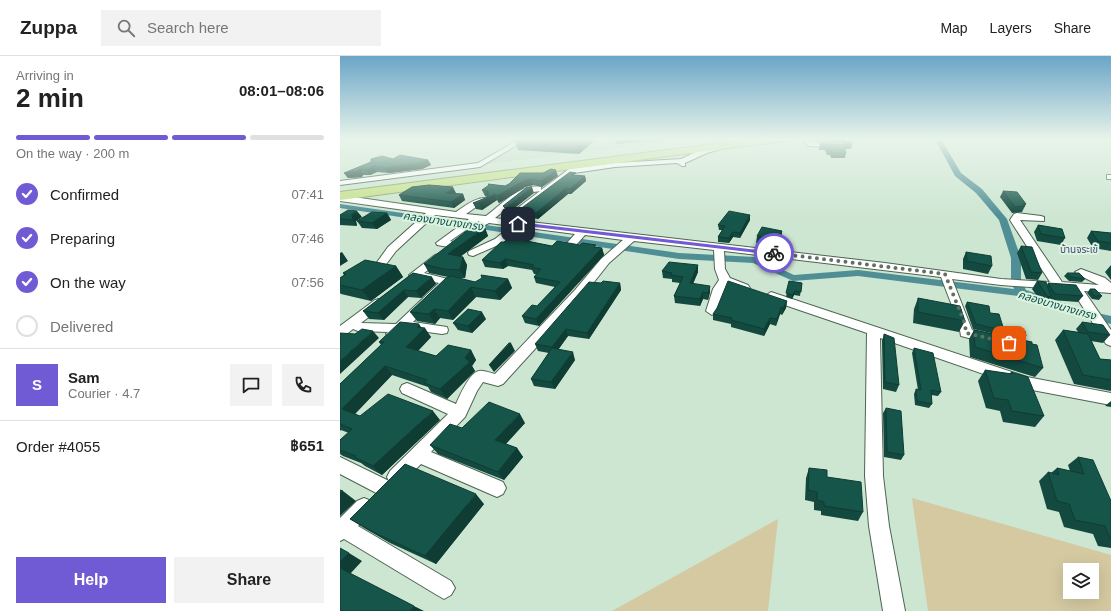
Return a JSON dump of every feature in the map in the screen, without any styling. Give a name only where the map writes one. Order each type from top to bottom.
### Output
[{"type":"highway","points":[[340,188],[522,165]]},
{"type":"highway","points":[[340,197],[580,165]]},
{"type":"street","points":[[340,183],[480,165]]},
{"type":"street","points":[[505,222],[572,171],[619,165]]},
{"type":"street","points":[[628,165],[637,169],[652,172]]},
{"type":"street","points":[[340,178],[356,171]]},
{"type":"street","points":[[403,284],[454,245],[476,223],[524,192],[538,189]]},
{"type":"street","points":[[340,197],[429,216],[456,216],[476,223],[505,222],[515,228],[624,244],[719,252],[738,244],[946,277],[1027,285],[1110,290]]},
{"type":"street","points":[[456,216],[476,203],[486,200]]},
{"type":"street","points":[[376,214],[387,207]]},
{"type":"street","points":[[380,265],[384,257],[429,216]]},
{"type":"street","points":[[1041,219],[1021,216],[1015,218],[1028,243],[1059,287]]},
{"type":"street","points":[[473,253],[499,241],[515,228]]},
{"type":"street","points":[[480,376],[498,380],[624,244]]},
{"type":"street","points":[[719,252],[720,269],[725,280],[1048,388],[1111,399]]},
{"type":"street","points":[[1081,272],[1101,280],[1110,290]]},
{"type":"street","points":[[384,344],[451,282],[415,275]]},
{"type":"street","points":[[946,277],[965,324],[966,333],[1002,341]]},
{"type":"street","points":[[712,311],[719,289],[725,280]]},
{"type":"street","points":[[1076,288],[1091,308],[1111,341]]},
{"type":"street","points":[[343,330],[391,294]]},
{"type":"street","points":[[358,327],[401,327],[442,330]]},
{"type":"street","points":[[873,330],[874,476],[880,526],[894,611]]},
{"type":"street","points":[[444,588],[342,529],[419,455],[460,412],[471,388],[490,366]]},
{"type":"street","points":[[407,389],[460,412]]},
{"type":"street","points":[[419,455],[497,488]]},
{"type":"street","points":[[340,465],[384,488]]},
{"type":"shaded area","points":[[912,498],[1111,555],[1111,611],[928,611]]},
{"type":"shaded area","points":[[778,519],[768,611],[612,611]]},
{"type":"building","points":[[364,165],[407,165],[385,168],[374,166],[367,170],[360,169],[359,171],[344,173]]},
{"type":"building","points":[[551,169],[556,170],[541,181],[531,179],[523,181],[497,196],[495,194],[479,203],[473,203],[488,197],[488,191],[482,190],[489,185],[488,184],[505,186],[520,173],[543,173]]},
{"type":"building","points":[[570,172],[576,173],[572,175],[585,176],[570,189],[566,188],[536,213],[519,210]]},
{"type":"building","points":[[429,185],[453,187],[446,193],[463,194],[451,202],[399,195],[412,187]]},
{"type":"building","points":[[532,187],[505,208],[503,206],[526,188]]},
{"type":"building","points":[[1003,191],[1017,192],[1026,204],[1023,204],[1025,206],[1015,207]]},
{"type":"building","points":[[348,210],[357,211],[352,214],[353,220],[340,219],[340,215]]},
{"type":"building","points":[[729,211],[750,215],[740,233],[733,232],[729,238],[718,237],[725,226],[718,225]]},
{"type":"building","points":[[372,212],[387,213],[372,223],[357,221]]},
{"type":"building","points":[[1038,225],[1062,229],[1065,238],[1041,234]]},
{"type":"building","points":[[473,226],[485,228],[448,254],[463,257],[460,270],[443,269],[424,264]]},
{"type":"building","points":[[762,227],[782,231],[777,240],[757,236]]},
{"type":"building","points":[[517,231],[529,232],[521,240],[552,246],[557,241],[580,245],[582,243],[596,245],[594,247],[602,248],[536,319],[522,316],[532,305],[537,306],[560,282],[534,277],[541,269],[531,267],[534,265],[505,259],[500,263],[482,260],[501,242],[504,242]]},
{"type":"building","points":[[1091,231],[1111,233],[1111,243],[1098,241]]},
{"type":"building","points":[[1021,246],[1032,247],[1042,273],[1031,272]]},
{"type":"building","points":[[966,252],[991,256],[992,266],[967,261]]},
{"type":"building","points":[[365,260],[396,266],[362,290],[340,285],[340,278],[346,274],[343,273]]},
{"type":"building","points":[[669,262],[698,265],[690,283],[710,286],[708,293],[703,292],[700,299],[674,296],[683,277],[671,275],[672,273],[662,271]]},
{"type":"building","points":[[413,273],[432,277],[416,291],[404,290],[378,313],[363,311]]},
{"type":"building","points":[[1067,273],[1079,273],[1085,279],[1071,277]]},
{"type":"building","points":[[481,275],[508,279],[495,291],[471,287],[448,311],[434,309],[429,314],[410,312],[446,278],[451,276],[475,282],[482,278]]},
{"type":"building","points":[[603,281],[620,283],[587,333],[566,329],[552,347],[535,344],[589,282],[601,283]]},
{"type":"building","points":[[728,281],[787,301],[783,308],[781,307],[777,319],[770,318],[764,329],[731,320],[732,318],[713,314]]},
{"type":"building","points":[[789,281],[802,283],[801,292],[795,291],[792,295],[786,293]]},
{"type":"building","points":[[1037,281],[1046,282],[1051,296],[1048,297]]},
{"type":"building","points":[[1048,283],[1076,285],[1083,296],[1055,294]]},
{"type":"building","points":[[1090,289],[1095,289],[1102,296],[1094,296]]},
{"type":"building","points":[[918,298],[960,306],[965,321],[918,312]]},
{"type":"building","points":[[967,302],[989,306],[990,313],[999,314],[1003,327],[1025,331],[1026,336],[976,324]]},
{"type":"building","points":[[468,309],[482,312],[468,326],[453,323]]},
{"type":"building","points":[[400,322],[419,324],[417,327],[425,328],[406,347],[436,356],[448,345],[471,350],[465,358],[470,362],[440,389],[424,383],[427,380],[385,366],[342,409],[360,416],[388,394],[433,411],[373,466],[354,457],[356,456],[340,450],[340,440],[352,429],[340,424],[340,384],[384,342],[379,342]]},
{"type":"building","points":[[1082,322],[1103,325],[1110,335],[1088,332]]},
{"type":"building","points":[[362,329],[373,331],[340,361],[340,333],[355,334]]},
{"type":"building","points":[[974,330],[1032,342],[1032,344],[1037,345],[1043,368],[975,347]]},
{"type":"building","points":[[1063,330],[1088,334],[1100,359],[1111,360],[1111,380],[1083,375]]},
{"type":"building","points":[[884,334],[894,338],[899,385],[885,382]]},
{"type":"building","points":[[509,343],[511,343],[489,365]]},
{"type":"building","points":[[552,348],[573,352],[551,382],[531,379]]},
{"type":"building","points":[[914,348],[933,353],[941,392],[931,390],[932,404],[917,401],[916,389],[921,390]]},
{"type":"building","points":[[985,370],[1012,374],[1011,372],[1028,377],[1044,416],[1012,411],[1008,400],[994,398]]},
{"type":"building","points":[[489,402],[520,414],[495,440],[517,448],[498,472],[430,445],[450,424],[462,428]]},
{"type":"building","points":[[886,408],[901,411],[904,455],[887,452]]},
{"type":"building","points":[[1078,457],[1093,460],[1111,501],[1111,539],[1105,526],[1075,520],[1069,504],[1057,501],[1048,472],[1059,475],[1057,468],[1084,474]]},
{"type":"building","points":[[405,464],[476,494],[425,556],[377,534],[350,519]]},
{"type":"building","points":[[809,468],[827,470],[827,477],[861,482],[863,512],[824,506],[824,502],[817,500],[817,492],[808,490]]},
{"type":"building","points":[[340,548],[349,553],[340,562]]},
{"type":"building","points":[[340,568],[414,606],[410,611],[340,611]]},
{"type":"waterway","points":[[953,165],[958,174],[979,191],[1003,219],[1016,258],[1016,280],[1022,293]]},
{"type":"waterway","name":"คลองบางนางเกรง","points":[[340,206],[679,256],[755,260],[793,278],[858,273],[1022,293]]},
{"type":"waterway","name":"คลองบางนางเกรง","points":[[1022,293],[1028,294],[1080,313],[1111,320]]},
{"type":"way so far","points":[[774,253],[945,274],[965,324],[966,333],[1009,343]]},
{"type":"district","name":"บ้านจระเข้","points":[[1079,249]]},
{"type":"route","points":[[518,224],[659,242],[774,253]]}]
